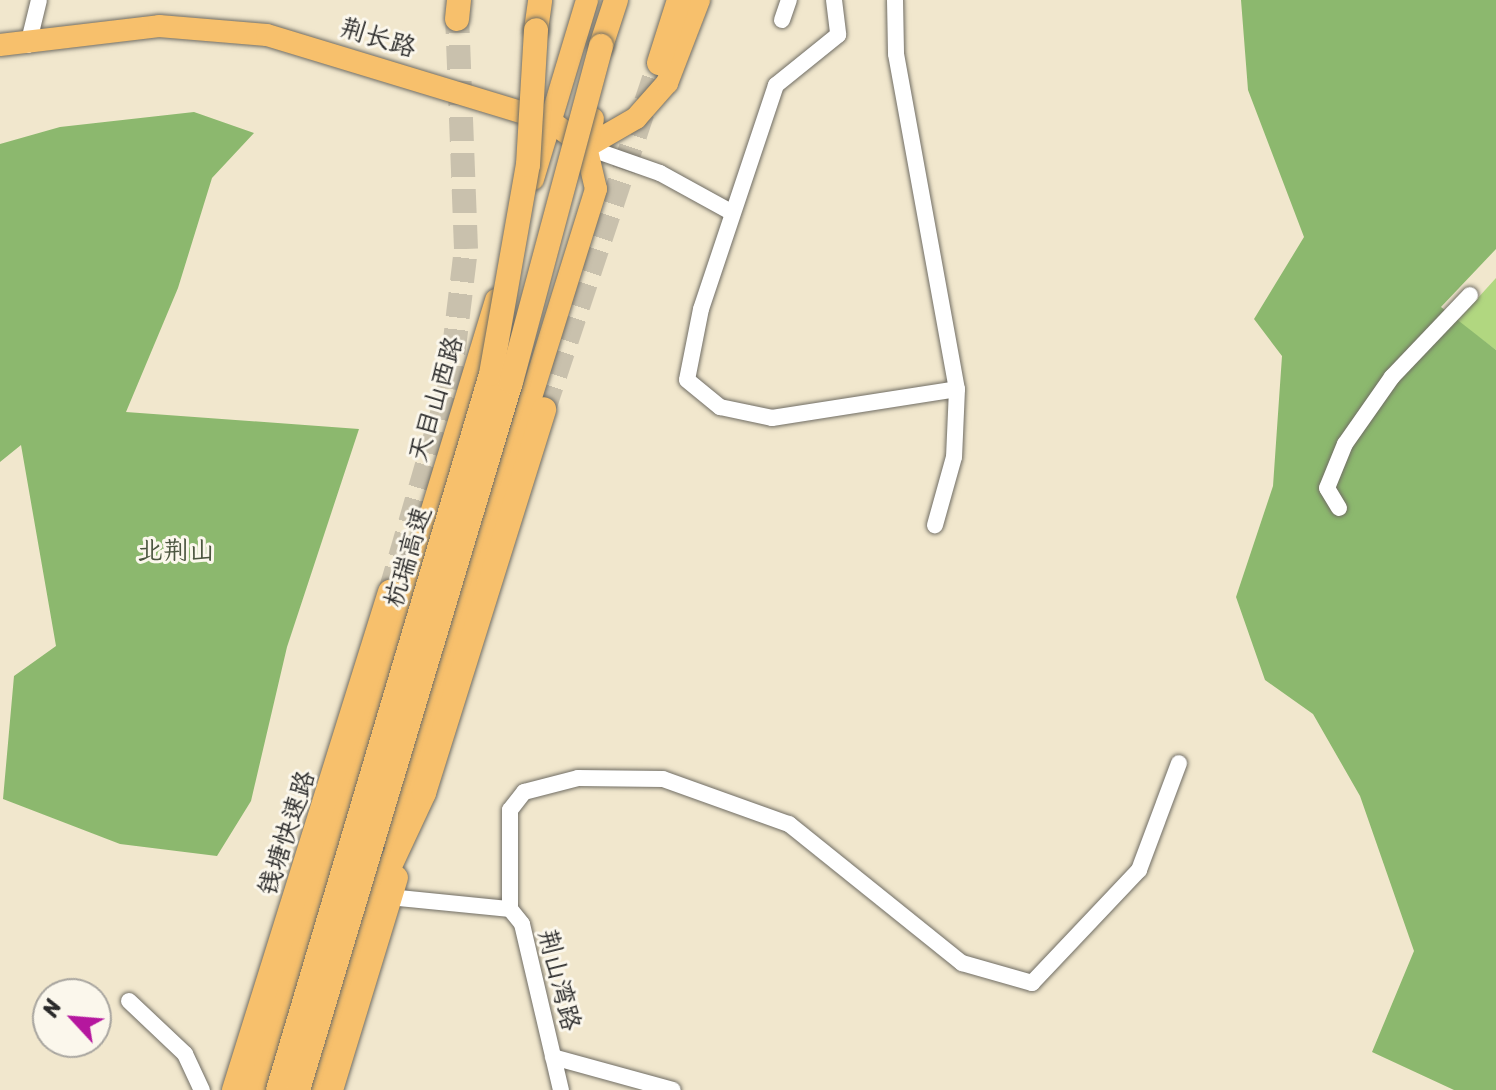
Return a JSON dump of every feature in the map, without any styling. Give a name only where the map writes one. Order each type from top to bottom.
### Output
[{"type":"highway","points":[[532,0],[536,30]]},
{"type":"highway","points":[[536,30],[540,0]]},
{"type":"highway","name":"杭瑞高速","points":[[298,1090],[511,382],[614,0]]},
{"type":"highway","points":[[659,63],[679,0]]},
{"type":"highway","name":"杭瑞高速","points":[[278,1090],[491,374],[528,165],[536,30]]},
{"type":"highway","points":[[331,1090],[382,896],[424,793],[544,409]]},
{"type":"highway","name":"钱塘快速路","points":[[234,1090],[390,592]]},
{"type":"main road","name":"天目山西路","points":[[255,1090],[587,0]]},
{"type":"main road","points":[[319,1090],[382,896],[596,189],[586,147],[626,0]]},
{"type":"main road","points":[[586,147],[636,118],[667,83],[699,0]]},
{"type":"main road","name":"荆长路","points":[[0,45],[28,45],[159,26],[219,27],[550,121],[586,147]]},
{"type":"street","points":[[28,45],[39,0]]},
{"type":"street","points":[[782,20],[789,0]]},
{"type":"street","points":[[834,0],[838,35],[776,85],[731,212],[687,380],[720,407],[772,418],[957,389]]},
{"type":"street","points":[[895,0],[896,54],[957,389],[954,457],[935,525]]},
{"type":"street","points":[[586,147],[660,173],[731,212]]},
{"type":"street","points":[[1339,508],[1327,488],[1345,444],[1392,377],[1470,295]]},
{"type":"street","points":[[510,909],[510,810],[524,792],[590,777],[663,779],[789,824],[962,963],[1032,983],[1139,870],[1179,763]]},
{"type":"street","name":"荆山湾路","points":[[382,896],[510,909],[522,924],[561,1090]]},
{"type":"street","points":[[129,1001],[185,1054],[202,1090]]},
{"type":"street","points":[[553,1057],[673,1090]]},
{"type":"green space","points":[[1241,0],[1496,0],[1496,249],[1441,307],[1496,350],[1496,1090],[1454,1090],[1372,1052],[1414,951],[1360,796],[1313,714],[1265,680],[1236,597],[1273,486],[1282,356],[1254,319],[1304,237],[1248,90]]},
{"type":"green space","name":"北荆山","points":[[194,112],[254,133],[212,178],[178,288],[126,412],[359,429],[287,647],[251,801],[217,856],[120,844],[3,799],[14,676],[56,646],[21,445],[0,462],[0,144],[60,127]]},
{"type":"green space","points":[[1496,278],[1496,350],[1457,321]]},
{"type":"tunnel","points":[[390,592],[449,389],[466,249],[457,19]]},
{"type":"tunnel","points":[[544,409],[659,63]]}]
